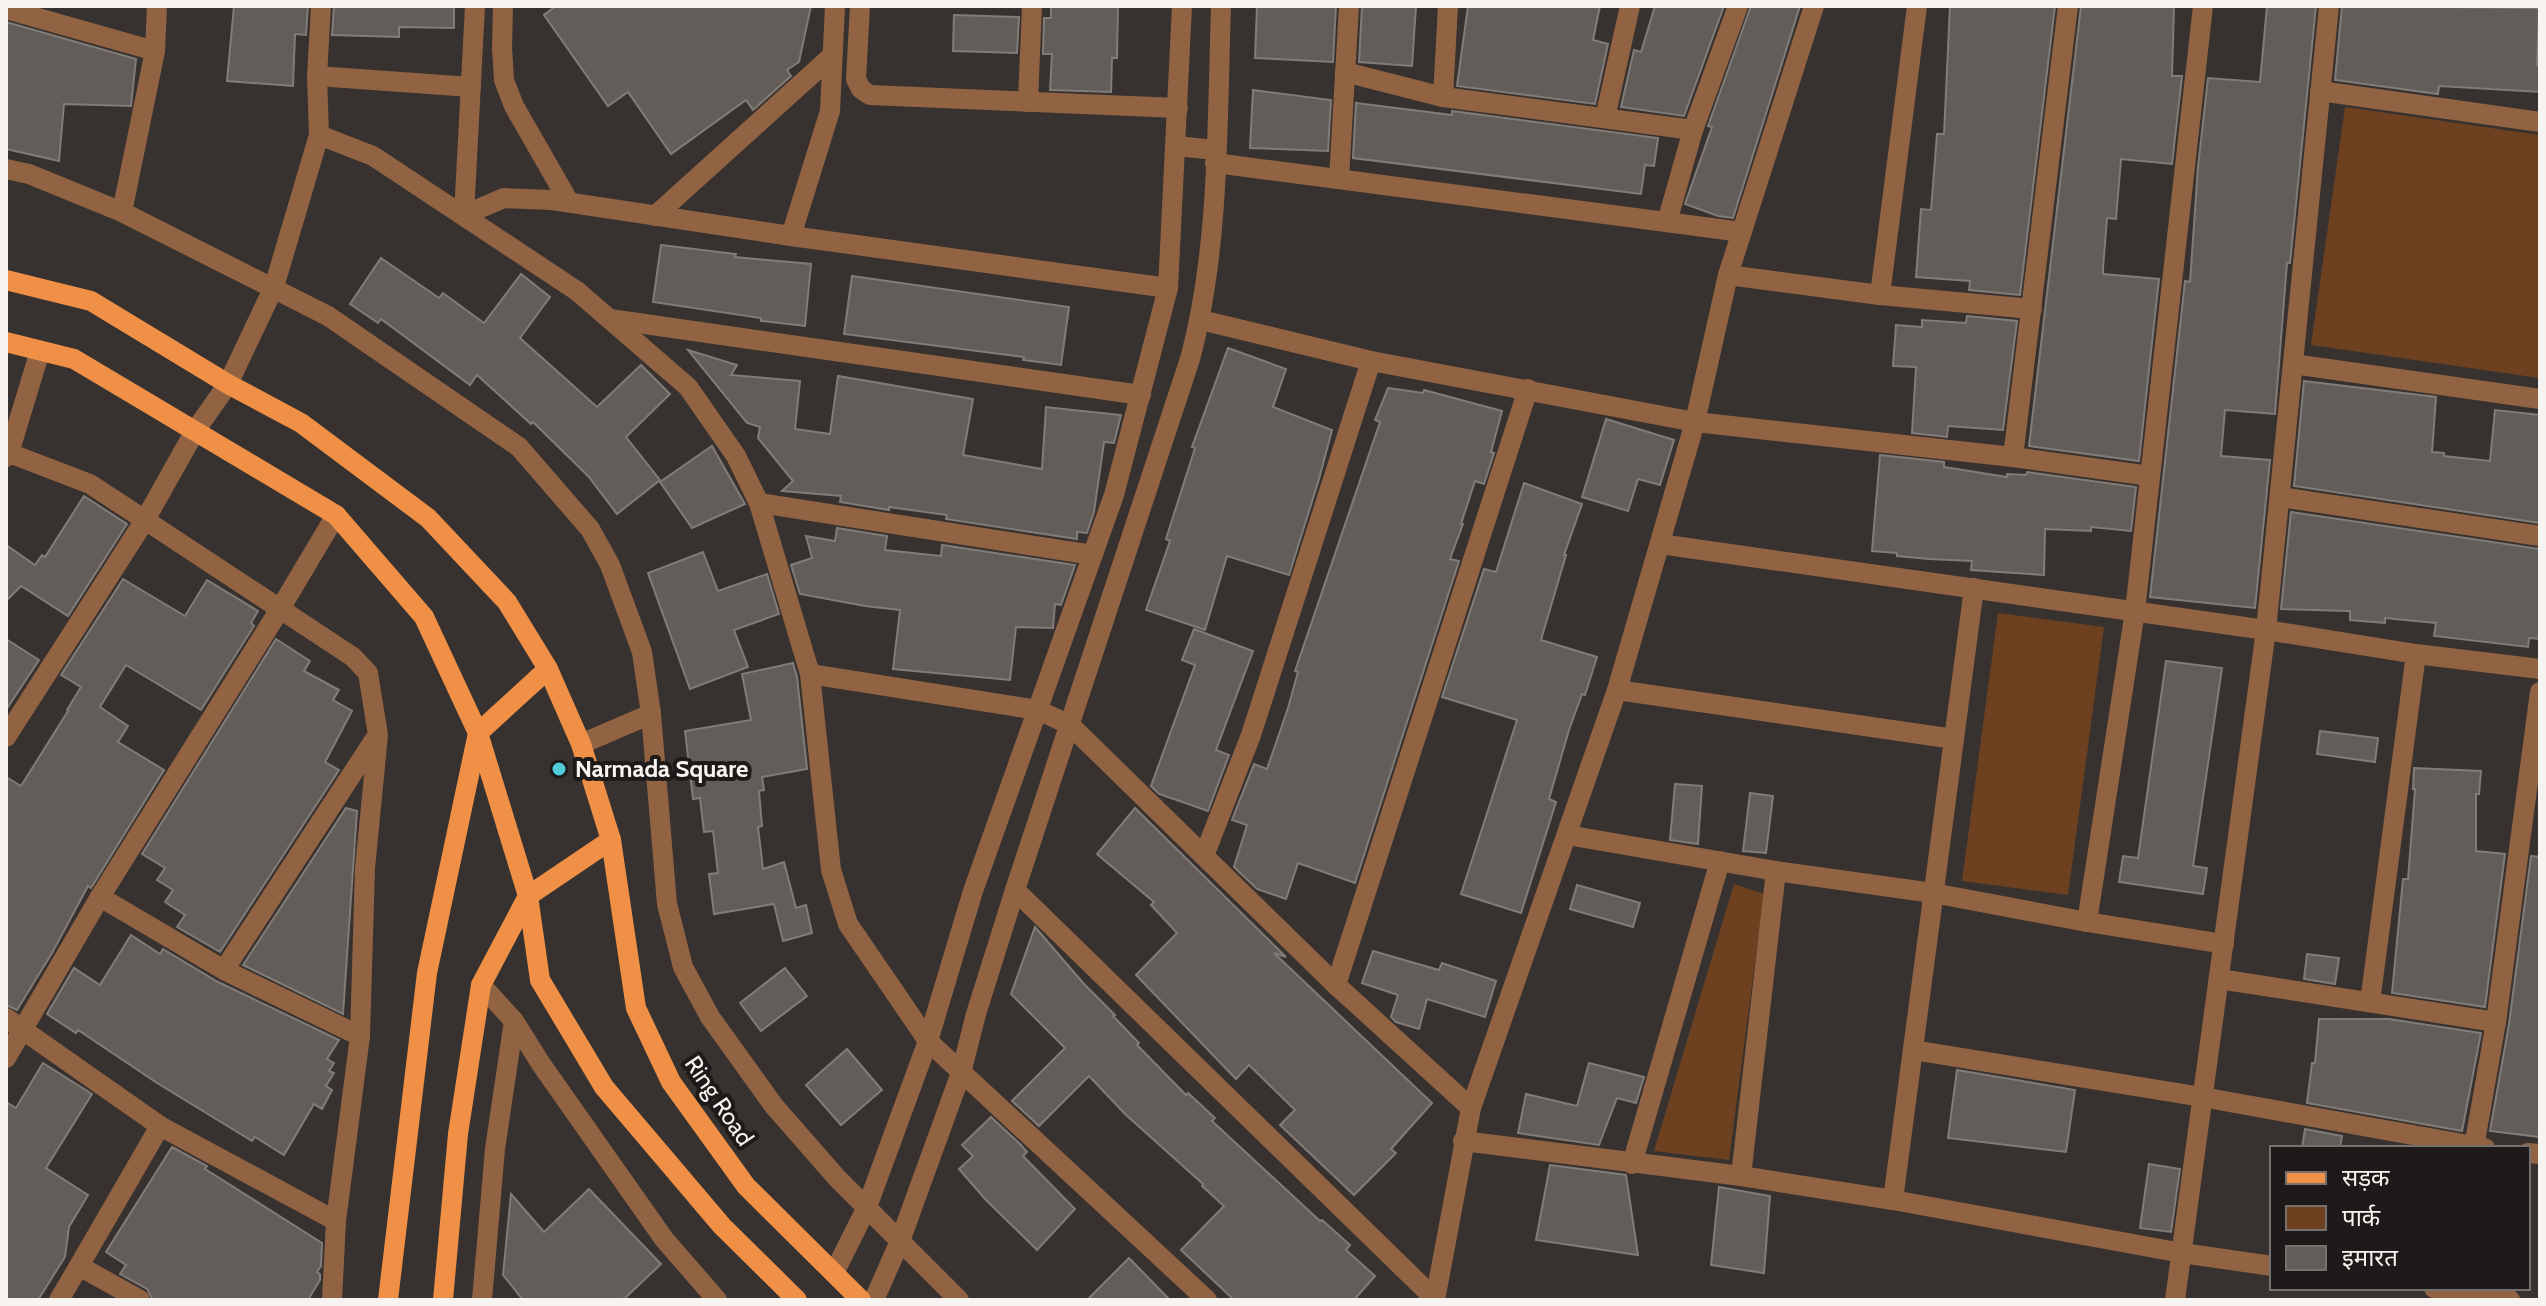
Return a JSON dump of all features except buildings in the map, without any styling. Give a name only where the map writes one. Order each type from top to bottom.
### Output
[{"type":"main road","name":"Ring Road","points":[[6,280],[91,301],[228,384],[301,423],[428,518],[507,602],[548,669],[581,744],[611,840],[636,1008],[671,1082],[746,1186],[861,1300]]},
{"type":"main road","points":[[6,342],[74,359],[336,515],[424,617],[478,733],[528,896],[540,980],[604,1087],[722,1226],[797,1300]]},
{"type":"main road","points":[[388,1300],[427,973],[478,733],[548,669]]},
{"type":"main road","points":[[443,1300],[458,1134],[481,985],[528,896],[611,840]]},
{"type":"street","points":[[122,212],[155,51],[157,6]]},
{"type":"street","points":[[6,737],[145,520],[195,431],[228,384],[274,287],[319,135],[317,76],[321,6]]},
{"type":"street","points":[[464,215],[475,6]]},
{"type":"street","points":[[503,6],[504,80],[514,106],[569,202]]},
{"type":"street","points":[[791,236],[830,111],[835,6]]},
{"type":"street","points":[[860,6],[856,79],[861,89],[870,95],[1178,108]]},
{"type":"street","points":[[1028,102],[1032,6]]},
{"type":"street","points":[[834,1273],[867,1207],[928,1041],[973,891],[1114,495],[1168,288],[1182,6]]},
{"type":"street","points":[[874,1300],[900,1241],[961,1073],[1015,890],[1201,320],[1209,259],[1221,6]]},
{"type":"street","points":[[1339,179],[1349,6]]},
{"type":"street","points":[[1443,97],[1448,6]]},
{"type":"street","points":[[1605,118],[1630,6]]},
{"type":"street","points":[[1667,222],[1693,130],[1738,6]]},
{"type":"street","points":[[1435,1299],[1471,1108],[1617,690],[1695,422],[1728,275],[1814,6]]},
{"type":"street","points":[[1880,295],[1917,6]]},
{"type":"street","points":[[2013,457],[2068,6]]},
{"type":"street","points":[[2087,922],[2135,611],[2203,6]]},
{"type":"street","points":[[2175,1300],[2266,630],[2329,6]]},
{"type":"street","points":[[6,9],[155,51]]},
{"type":"street","points":[[655,216],[832,56]]},
{"type":"street","points":[[1345,72],[1443,97],[1693,130]]},
{"type":"street","points":[[317,76],[471,87]]},
{"type":"street","points":[[2320,91],[2540,122]]},
{"type":"street","points":[[319,135],[373,156],[577,291],[688,387],[736,456],[759,503],[810,674],[831,870],[848,924],[928,1041],[1207,1300]]},
{"type":"street","points":[[1176,146],[1339,179],[1742,232]]},
{"type":"street","points":[[6,169],[29,174],[122,212],[328,316],[519,447],[590,529],[610,565],[642,652],[651,714],[667,904],[683,967],[710,1017],[774,1106],[837,1178],[959,1300]]},
{"type":"street","points":[[464,215],[504,198],[569,202],[1168,288]]},
{"type":"street","points":[[1728,275],[1880,295],[2032,309]]},
{"type":"street","points":[[609,319],[1141,395]]},
{"type":"street","points":[[1201,320],[1371,361],[1695,422],[2013,457],[2150,476]]},
{"type":"street","points":[[40,351],[7,454],[90,484],[353,657],[368,673],[378,735],[365,868],[360,1036],[336,1221],[332,1300]]},
{"type":"street","points":[[1204,856],[1251,735],[1371,361]]},
{"type":"street","points":[[2293,364],[2540,399]]},
{"type":"street","points":[[1336,985],[1528,389]]},
{"type":"street","points":[[2280,497],[2540,536]]},
{"type":"street","points":[[759,503],[1093,555]]},
{"type":"street","points":[[6,1058],[100,897],[336,515]]},
{"type":"street","points":[[1660,544],[2416,654],[2540,669]]},
{"type":"street","points":[[1893,1200],[1974,588]]},
{"type":"street","points":[[2370,1002],[2416,654]]},
{"type":"street","points":[[810,674],[1038,710],[1070,725],[1336,985],[1471,1108]]},
{"type":"street","points":[[1617,690],[1954,739]]},
{"type":"street","points":[[2480,1146],[2496,1022],[2532,814],[2540,692]]},
{"type":"street","points":[[581,744],[651,714]]},
{"type":"street","points":[[224,970],[378,735]]},
{"type":"street","points":[[1567,835],[1776,871],[1933,893],[2224,944]]},
{"type":"street","points":[[1632,1164],[1720,861]]},
{"type":"street","points":[[1741,1176],[1776,871]]},
{"type":"street","points":[[1015,890],[1435,1299]]},
{"type":"street","points":[[100,897],[224,970],[360,1036]]},
{"type":"street","points":[[2219,979],[2496,1022]]},
{"type":"street","points":[[481,985],[514,1021],[664,1239],[717,1300]]},
{"type":"street","points":[[6,1018],[160,1126],[336,1221]]},
{"type":"street","points":[[482,1300],[495,1149],[514,1021]]},
{"type":"street","points":[[1913,1050],[2474,1146]]},
{"type":"street","points":[[59,1300],[160,1126]]},
{"type":"street","points":[[1463,1141],[1741,1176],[2270,1266]]},
{"type":"street","points":[[79,1266],[140,1300]]},
{"type":"street","points":[[2442,1290],[2510,1300]]},
{"type":"green space","points":[[2345,107],[2540,135],[2539,378],[2311,345]]},
{"type":"green space","points":[[1998,613],[2104,627],[2068,895],[1962,881]]},
{"type":"green space","points":[[1734,884],[1764,894],[1729,1160],[1654,1151]]},
{"type":"place","name":"Narmada Square","points":[[559,769]]}]
